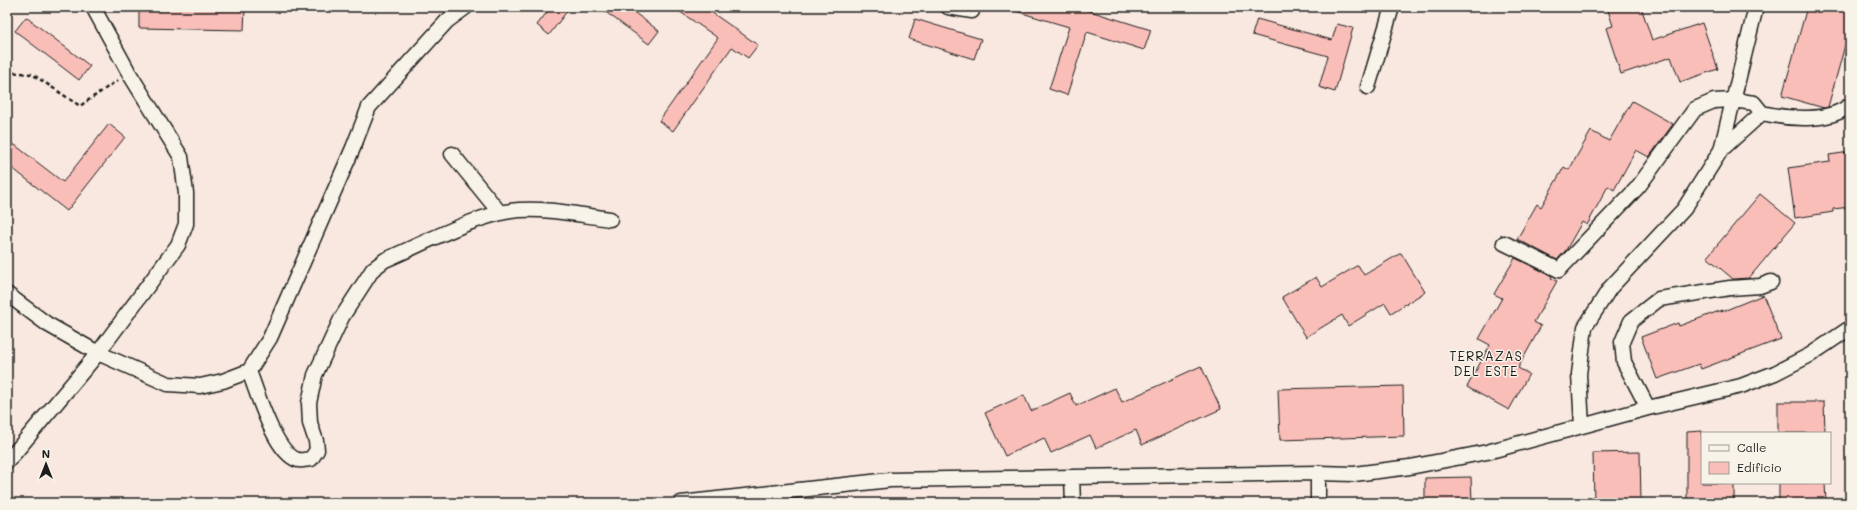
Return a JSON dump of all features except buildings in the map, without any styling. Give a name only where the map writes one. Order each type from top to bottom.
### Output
[{"type":"street","points":[[7,462],[98,353],[178,245],[186,224],[186,193],[181,157],[129,73],[94,7]]},
{"type":"street","points":[[7,294],[47,324],[98,353],[168,384],[200,386],[223,382],[249,371],[270,338],[353,148],[368,107],[447,21],[466,7]]},
{"type":"street","points":[[948,7],[972,11]]},
{"type":"street","points":[[1368,87],[1392,7]]},
{"type":"street","points":[[1721,150],[1756,7]]},
{"type":"street","points":[[1504,243],[1559,270],[1638,187],[1695,109],[1714,101],[1733,100],[1754,103],[1762,113],[1773,116],[1820,118],[1844,110],[1850,105]]},
{"type":"street","points":[[1582,426],[1579,374],[1585,327],[1610,288],[1684,209],[1721,150],[1762,113]]},
{"type":"street","points":[[452,154],[500,213]]},
{"type":"street","points":[[249,371],[281,448],[298,460],[311,459],[316,450],[316,441],[310,423],[309,403],[315,375],[342,317],[373,269],[385,260],[480,219],[500,213],[519,210],[554,212],[610,219]]},
{"type":"street","points":[[1648,408],[1624,362],[1622,342],[1631,322],[1659,299],[1730,288],[1760,286],[1771,282]]},
{"type":"street","points":[[681,503],[890,480],[1318,473],[1354,474],[1410,467],[1487,452],[1648,408],[1741,386],[1775,373],[1810,355],[1850,328]]},
{"type":"street","points":[[1318,473],[1318,503]]},
{"type":"street","points":[[1072,478],[1073,503]]},
{"type":"path","points":[[7,72],[32,74],[80,106],[129,73]]},
{"type":"district","name":"TERRAZAS DEL ESTE","points":[[1486,362]]}]
